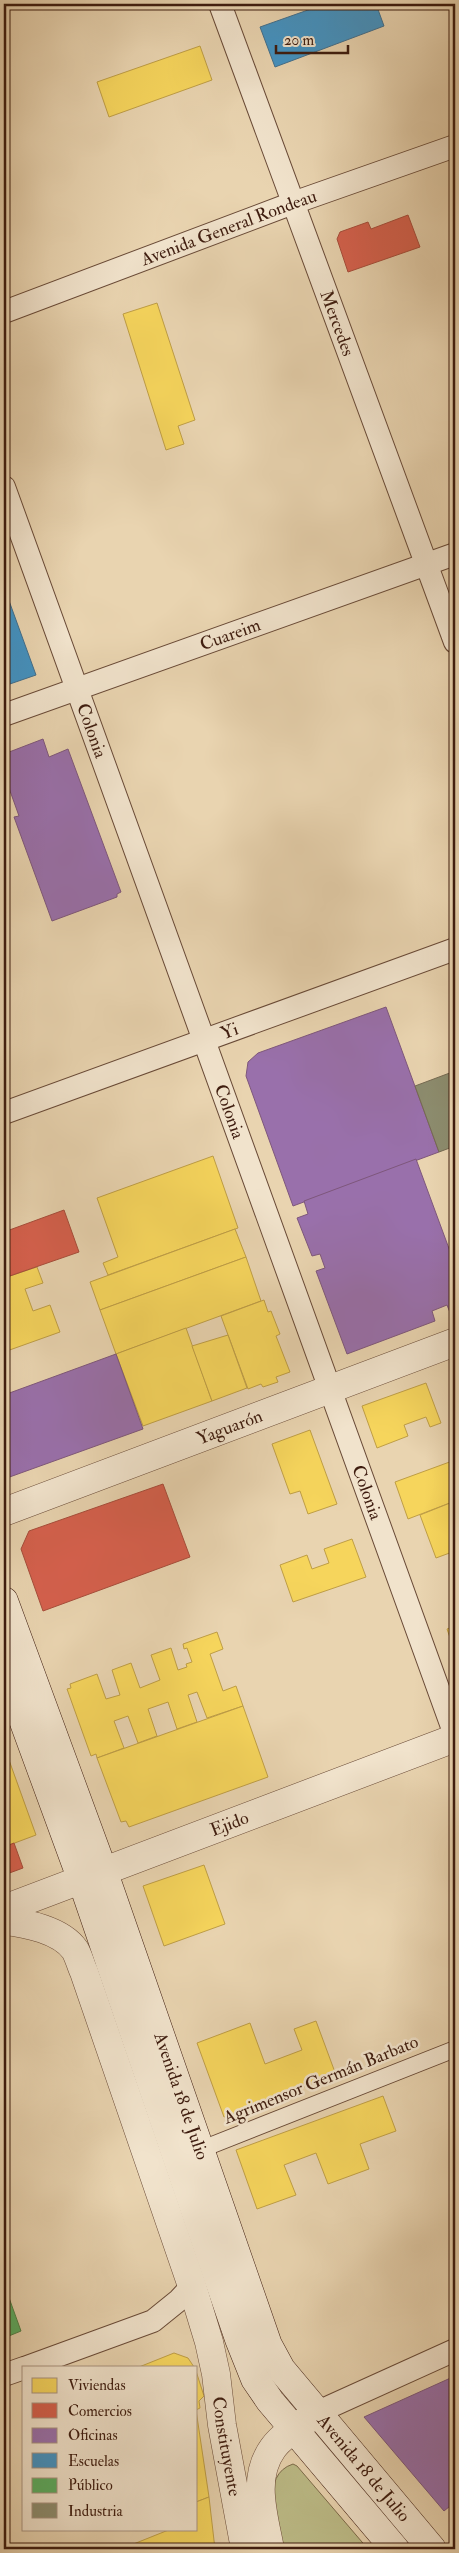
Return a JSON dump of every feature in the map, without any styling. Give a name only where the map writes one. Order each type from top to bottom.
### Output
[{"type":"main road","name":"Yaguarón","points":[[4,1512],[455,1342]]},
{"type":"main road","name":"Avenida 18 de Julio","points":[[4,1601],[92,1874],[122,2000],[239,2339],[255,2379],[270,2401],[296,2429],[395,2549]]},
{"type":"main road","name":"Avenida 18 de Julio","points":[[4,1668],[92,1874],[202,2149],[268,2345],[281,2369],[432,2549]]},
{"type":"main road","name":"Ejido","points":[[4,1909],[455,1736]]},
{"type":"main road","name":"Avenida 18 de Julio","points":[[4,1921],[36,1926],[51,1932],[94,1966],[122,2000],[112,2057]]},
{"type":"main road","name":"Avenida 18 de Julio","points":[[74,1950],[192,2286]]},
{"type":"main road","name":"Constituyente","points":[[192,2286],[216,2374],[222,2425],[245,2549]]},
{"type":"main road","name":"Constituyente","points":[[270,2549],[259,2488],[262,2470],[274,2448],[318,2412]]},
{"type":"street","name":"Mercedes","points":[[220,4],[455,642]]},
{"type":"street","name":"Avenida General Rondeau","points":[[4,312],[294,203],[455,146]]},
{"type":"street","name":"Colonia","points":[[4,487],[455,1736]]},
{"type":"street","name":"Cuareim","points":[[4,715],[455,554]]},
{"type":"street","name":"Yi","points":[[4,1113],[455,949]]},
{"type":"street","name":"Agrimensor Germán Barbato","points":[[202,2149],[455,2048]]},
{"type":"street","points":[[28,2366],[152,2321],[179,2300],[192,2286]]},
{"type":"street","points":[[318,2412],[455,2350]]},
{"type":"street","points":[[4,2375],[22,2368]]},
{"type":"shaded area","points":[[293,2464],[297,2466],[368,2549],[282,2549],[274,2514],[273,2489],[276,2478],[283,2470]]},
{"type":"building: Viviendas","points":[[200,46],[212,80],[109,117],[97,82]]},
{"type":"building: Viviendas","points":[[157,303],[195,420],[178,426],[184,444],[166,450],[123,314]]},
{"type":"building: Viviendas","points":[[213,1156],[238,1228],[108,1275],[103,1263],[118,1257],[97,1198]]},
{"type":"building: Viviendas","points":[[235,1229],[246,1257],[100,1310],[90,1282]]},
{"type":"building: Viviendas","points":[[246,1257],[261,1301],[116,1354],[100,1310]]},
{"type":"building: Viviendas","points":[[37,1267],[43,1283],[25,1289],[33,1311],[50,1305],[60,1332],[4,1352],[4,1278]]},
{"type":"building: Viviendas","points":[[264,1300],[268,1312],[271,1311],[280,1334],[276,1336],[290,1372],[276,1377],[278,1382],[263,1387],[261,1384],[248,1389],[221,1316]]},
{"type":"building: Viviendas","points":[[186,1328],[212,1401],[143,1426],[116,1354]]},
{"type":"building: Viviendas","points":[[228,1335],[247,1388],[212,1401],[192,1346]]},
{"type":"building: Viviendas","points":[[426,1383],[441,1423],[430,1427],[426,1417],[404,1425],[408,1436],[377,1448],[362,1406]]},
{"type":"building: Viviendas","points":[[310,1430],[337,1504],[308,1514],[300,1491],[290,1494],[272,1444]]},
{"type":"building: Viviendas","points":[[455,1460],[455,1501],[408,1519],[395,1482]]},
{"type":"building: Viviendas","points":[[455,1501],[455,1551],[436,1558],[420,1515]]},
{"type":"building: Viviendas","points":[[352,1539],[366,1577],[293,1602],[280,1565],[307,1555],[312,1569],[329,1563],[324,1549]]},
{"type":"building: Viviendas","points":[[455,1626],[455,1652],[447,1629]]},
{"type":"building: Viviendas","points":[[217,1632],[223,1649],[210,1654],[223,1691],[236,1686],[243,1706],[207,1718],[197,1692],[188,1695],[197,1722],[177,1729],[168,1702],[148,1709],[157,1736],[138,1743],[128,1716],[114,1721],[124,1748],[97,1758],[96,1754],[91,1756],[67,1689],[71,1688],[70,1684],[97,1674],[106,1699],[120,1695],[112,1670],[131,1663],[140,1688],[160,1680],[151,1655],[171,1648],[178,1670],[187,1667],[186,1664],[192,1662],[187,1648],[184,1649],[183,1644]]},
{"type":"building: Viviendas","points":[[243,1706],[268,1777],[129,1827],[126,1821],[121,1822],[97,1758]]},
{"type":"building: Viviendas","points":[[9,1760],[36,1835],[4,1847],[4,1762]]},
{"type":"building: Viviendas","points":[[204,1865],[225,1924],[164,1946],[143,1886]]},
{"type":"building: Viviendas","points":[[316,2021],[336,2075],[224,2117],[197,2043],[250,2023],[265,2064],[302,2050],[294,2029]]},
{"type":"building: Viviendas","points":[[383,2096],[396,2131],[360,2144],[369,2169],[328,2184],[316,2153],[284,2165],[296,2195],[257,2209],[236,2150]]},
{"type":"building: Viviendas","points":[[174,2353],[188,2358],[193,2366],[142,2366]]},
{"type":"building: Viviendas","points":[[198,2377],[204,2396],[199,2401],[200,2408],[198,2409]]},
{"type":"building: Viviendas","points":[[198,2423],[209,2497],[198,2501]]},
{"type":"building: Viviendas","points":[[209,2497],[215,2549],[127,2549],[126,2547],[168,2530],[198,2530],[198,2501]]},
{"type":"building: Comercios","points":[[408,215],[420,247],[348,272],[337,239],[340,232],[368,222],[371,229]]},
{"type":"building: Comercios","points":[[64,1210],[79,1252],[4,1278],[4,1232]]},
{"type":"building: Comercios","points":[[163,1484],[190,1557],[43,1611],[21,1549],[29,1531]]},
{"type":"building: Comercios","points":[[14,1843],[23,1868],[4,1875],[4,1847]]},
{"type":"building: Oficinas","points":[[43,739],[49,757],[68,749],[121,892],[117,894],[117,897],[52,921],[14,817],[19,816],[4,774],[4,754]]},
{"type":"building: Oficinas","points":[[386,1007],[439,1152],[293,1206],[246,1076],[248,1062],[258,1053]]},
{"type":"building: Oficinas","points":[[416,1159],[451,1254],[455,1252],[455,1313],[451,1315],[447,1305],[432,1311],[435,1321],[347,1354],[316,1271],[325,1268],[320,1254],[312,1256],[297,1218],[308,1214],[304,1201]]},
{"type":"building: Oficinas","points":[[116,1354],[143,1429],[4,1479],[4,1395]]},
{"type":"building: Oficinas","points":[[455,2376],[455,2502],[444,2511],[364,2417]]},
{"type":"building: Escuelas","points":[[325,4],[376,4],[384,26],[275,67],[260,27]]},
{"type":"building: Escuelas","points":[[4,587],[36,675],[4,686]]},
{"type":"building: Público","points":[[4,2284],[21,2331],[4,2338]]},
{"type":"building: Industria","points":[[455,1071],[455,1146],[439,1152],[415,1086]]}]
